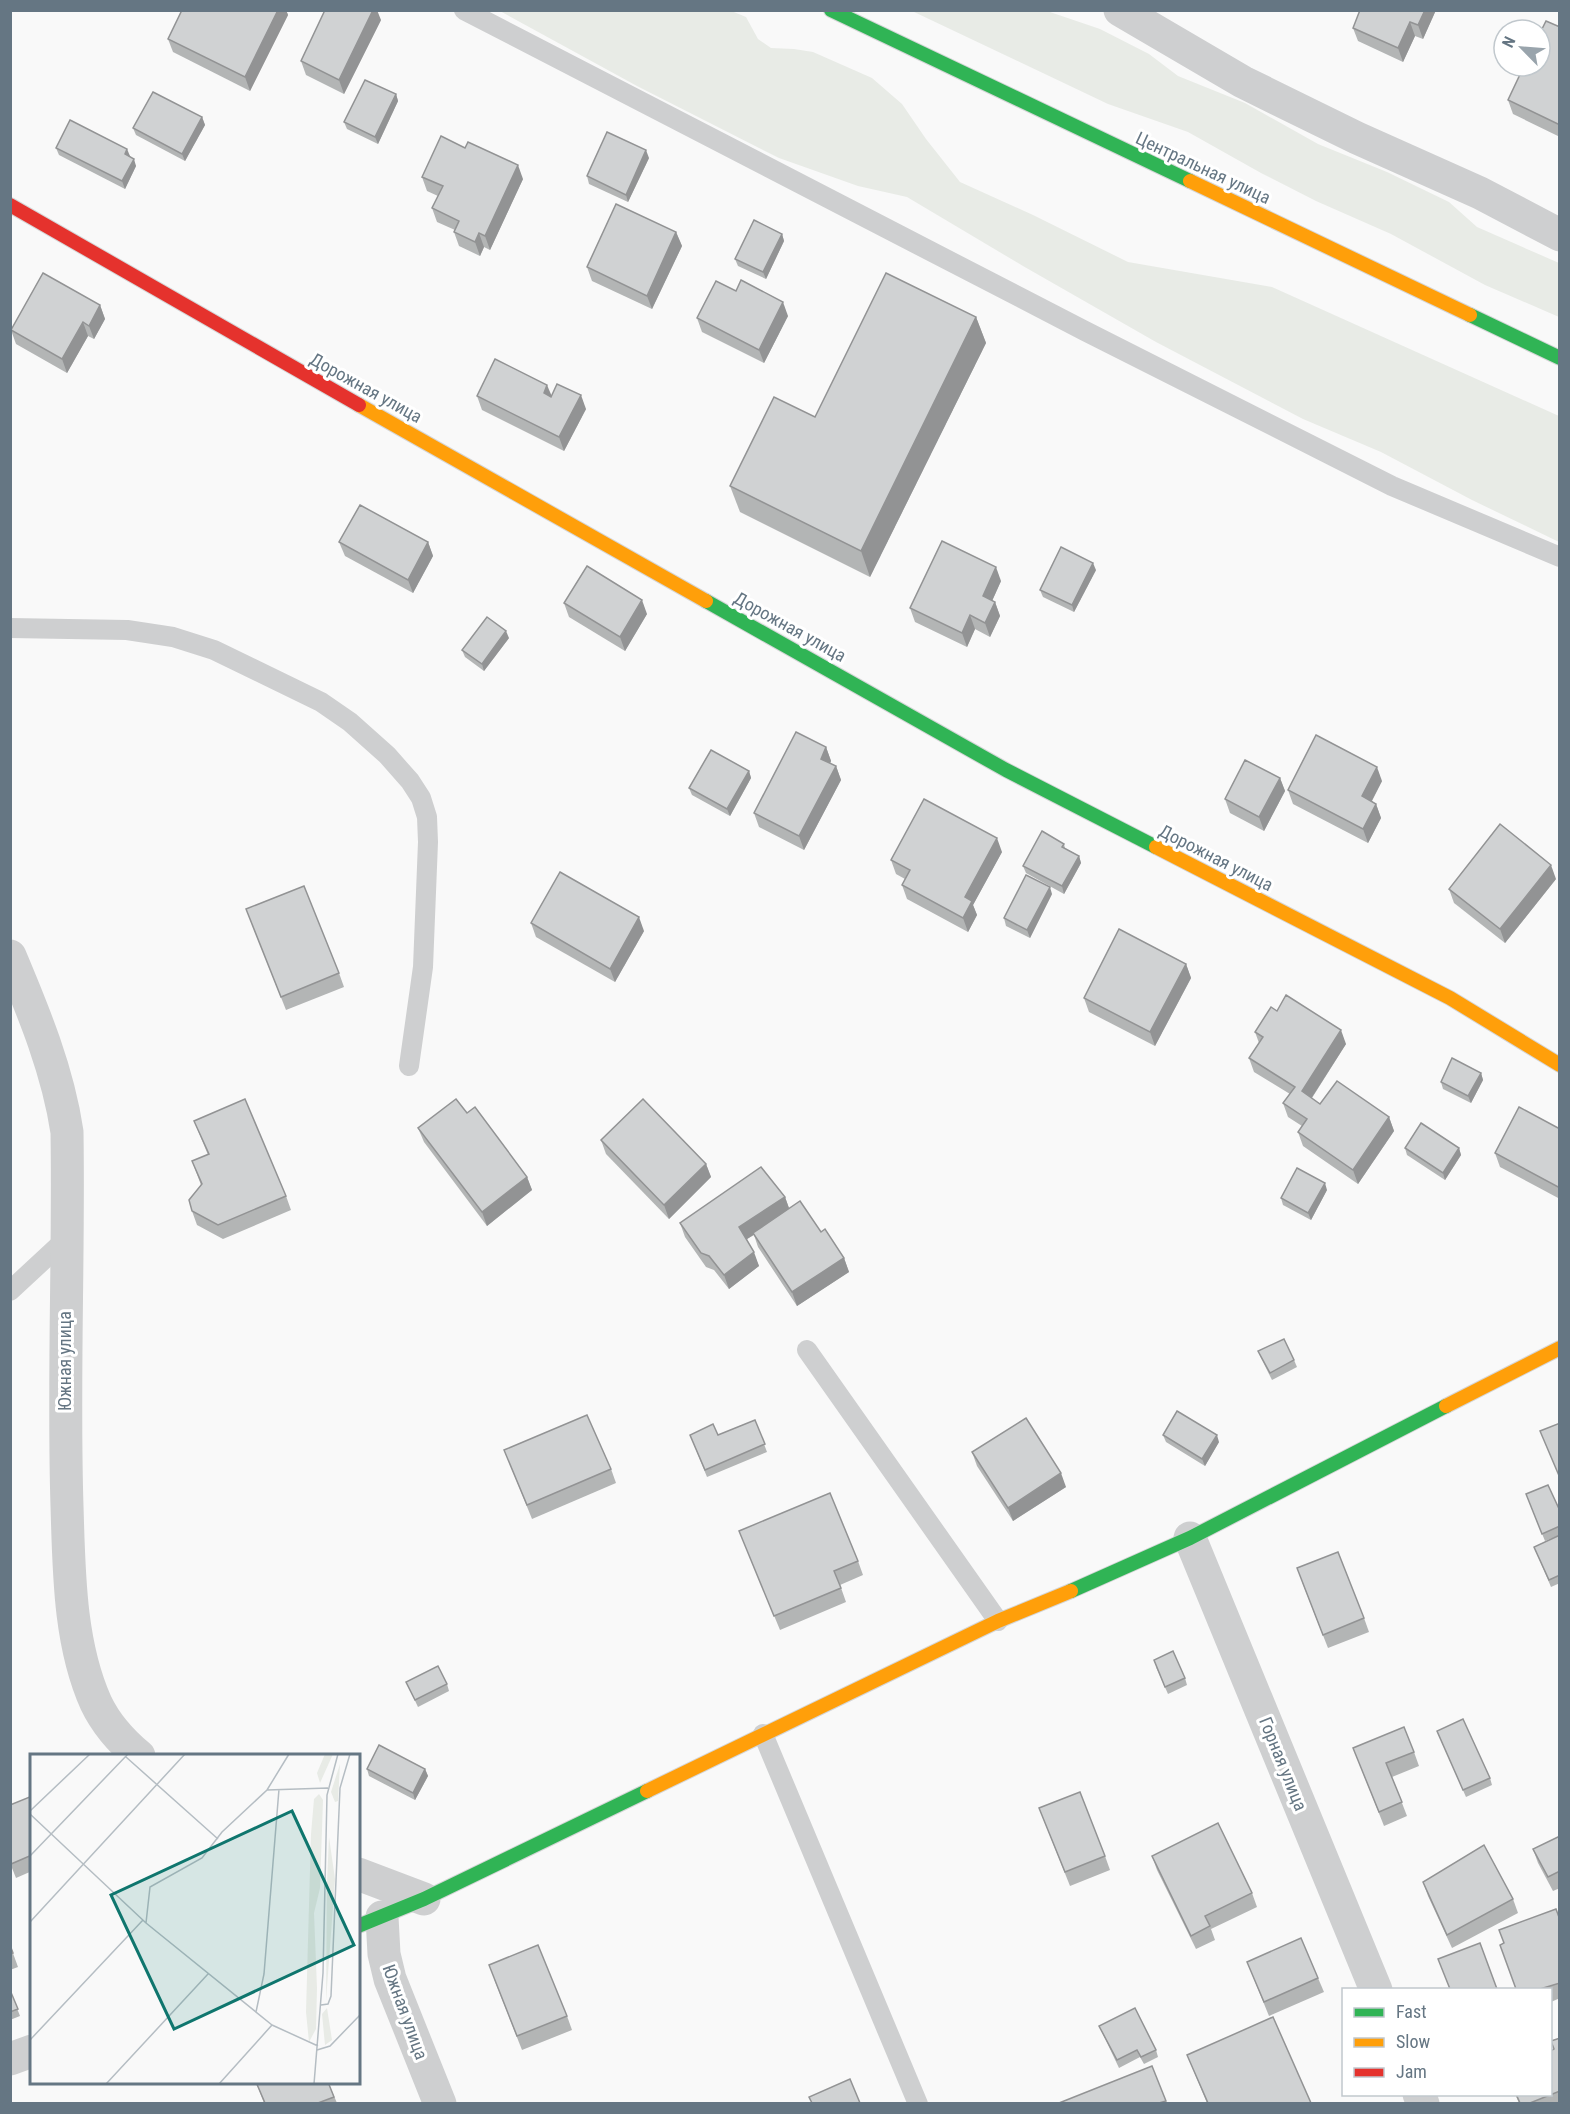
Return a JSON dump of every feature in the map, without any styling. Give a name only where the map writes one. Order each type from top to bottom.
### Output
[{"type":"street","name":"Центральная улица","points":[[831,10],[1560,358]]},
{"type":"street","points":[[1120,10],[1242,82],[1357,138],[1480,193],[1560,235]]},
{"type":"street","name":"Дорожная улица","points":[[10,205],[1006,770],[1449,998],[1560,1065]]},
{"type":"street","name":"Южная улица","points":[[10,956],[55,1072],[68,1132],[65,1446],[68,1542],[79,1649],[96,1702],[115,1732],[138,1754]]},
{"type":"street","points":[[370,1922],[424,1899],[998,1621],[1109,1575],[1190,1538],[1560,1348]]},
{"type":"street","name":"Горная улица","points":[[1190,1538],[1376,1988]]},
{"type":"street","points":[[360,1875],[424,1899]]},
{"type":"street","name":"Южная улица","points":[[370,1922],[384,1954],[390,1979],[440,2103]]},
{"type":"street","points":[[10,2059],[30,2052]]},
{"type":"lane","points":[[464,10],[1064,320],[1392,486],[1560,557]]},
{"type":"lane","points":[[10,628],[127,630],[173,637],[214,650],[321,702],[350,722],[387,755],[410,781],[421,798],[427,817],[423,968],[409,1066]]},
{"type":"lane","points":[[10,1291],[67,1238]]},
{"type":"lane","points":[[807,1350],[998,1621]]},
{"type":"lane","points":[[763,1734],[918,2103]]},
{"type":"shaded area","points":[[729,10],[746,17],[758,39],[771,48],[813,52],[872,78],[902,104],[960,182],[1128,262],[1272,287],[1559,416],[1559,542],[1381,452],[1303,419],[1156,342],[907,197],[858,186],[779,158],[637,86],[500,11]]},
{"type":"shaded area","points":[[912,11],[1047,11],[1100,29],[1149,54],[1178,76],[1245,103],[1318,144],[1387,172],[1449,202],[1477,227],[1559,263],[1559,317],[1485,285],[1391,234],[1316,201],[1188,132],[1108,104]]},
{"type":"building","points":[[182,10],[278,10],[245,77],[168,39]]},
{"type":"building","points":[[325,10],[373,10],[339,80],[301,61]]},
{"type":"building","points":[[1360,10],[1425,10],[1418,25],[1410,22],[1398,48],[1353,28]]},
{"type":"building","points":[[1552,24],[1560,27],[1560,125],[1508,100],[1518,78],[1552,78]]},
{"type":"building","points":[[365,80],[396,94],[375,137],[344,122]]},
{"type":"building","points":[[153,92],[202,117],[182,154],[133,128]]},
{"type":"building","points":[[70,120],[127,149],[125,154],[134,159],[122,181],[56,148]]},
{"type":"building","points":[[607,132],[646,150],[626,195],[587,176]]},
{"type":"building","points":[[441,136],[465,148],[468,142],[518,165],[485,236],[479,233],[475,242],[454,232],[459,221],[432,208],[443,186],[422,177]]},
{"type":"building","points":[[616,204],[676,232],[647,296],[587,267]]},
{"type":"building","points":[[754,220],[782,234],[763,272],[735,259]]},
{"type":"building","points":[[43,273],[100,305],[89,326],[83,322],[62,359],[11,330]]},
{"type":"building","points":[[886,273],[976,317],[861,551],[730,486],[774,397],[815,417]]},
{"type":"building","points":[[741,280],[783,302],[759,350],[697,318],[716,281],[736,291]]},
{"type":"building","points":[[495,359],[547,385],[544,393],[551,397],[557,384],[581,395],[559,437],[477,396]]},
{"type":"building","points":[[360,505],[428,542],[408,580],[339,542]]},
{"type":"building","points":[[942,541],[996,567],[983,596],[995,602],[985,623],[970,615],[962,633],[910,608]]},
{"type":"building","points":[[1061,547],[1093,563],[1072,605],[1040,590]]},
{"type":"building","points":[[587,566],[642,600],[620,637],[564,603]]},
{"type":"building","points":[[487,617],[506,631],[482,664],[462,650]]},
{"type":"building","points":[[796,732],[826,747],[821,759],[836,766],[799,836],[754,813]]},
{"type":"building","points":[[1316,735],[1377,767],[1362,796],[1376,804],[1363,829],[1288,790]]},
{"type":"building","points":[[711,750],[749,771],[727,809],[689,788]]},
{"type":"building","points":[[1245,760],[1280,778],[1259,817],[1225,799]]},
{"type":"building","points":[[924,799],[997,838],[965,897],[972,901],[963,918],[902,885],[910,870],[891,860]]},
{"type":"building","points":[[1500,824],[1551,865],[1500,929],[1449,889]]},
{"type":"building","points":[[1042,831],[1064,844],[1062,847],[1079,856],[1062,886],[1023,866]]},
{"type":"building","points":[[560,872],[639,917],[610,969],[531,923]]},
{"type":"building","points":[[1026,875],[1050,887],[1027,930],[1004,918]]},
{"type":"building","points":[[304,886],[339,973],[281,997],[246,909]]},
{"type":"building","points":[[1119,929],[1186,964],[1150,1032],[1084,998]]},
{"type":"building","points":[[1286,995],[1341,1030],[1302,1091],[1320,1104],[1337,1081],[1389,1117],[1353,1170],[1298,1132],[1307,1119],[1283,1103],[1295,1087],[1249,1058],[1263,1037],[1255,1032],[1271,1007],[1277,1011]]},
{"type":"building","points":[[1452,1058],[1481,1073],[1468,1096],[1441,1082]]},
{"type":"building","points":[[245,1099],[286,1196],[218,1225],[192,1211],[189,1200],[202,1184],[192,1161],[209,1154],[194,1121]]},
{"type":"building","points":[[456,1099],[467,1113],[475,1107],[527,1177],[482,1212],[418,1128]]},
{"type":"building","points":[[643,1099],[706,1164],[664,1205],[601,1140]]},
{"type":"building","points":[[1519,1107],[1560,1129],[1560,1188],[1495,1153]]},
{"type":"building","points":[[1421,1123],[1459,1148],[1443,1173],[1405,1148]]},
{"type":"building","points":[[761,1167],[785,1197],[739,1227],[754,1252],[724,1275],[709,1256],[701,1253],[680,1223]]},
{"type":"building","points":[[1297,1168],[1325,1183],[1308,1213],[1281,1198]]},
{"type":"building","points":[[800,1201],[821,1232],[825,1229],[844,1258],[792,1292],[753,1233]]},
{"type":"building","points":[[1284,1339],[1294,1360],[1270,1373],[1258,1351]]},
{"type":"building","points":[[1177,1411],[1217,1435],[1202,1459],[1163,1435]]},
{"type":"building","points":[[587,1415],[611,1469],[527,1505],[504,1450]]},
{"type":"building","points":[[1026,1418],[1061,1473],[1008,1508],[972,1452]]},
{"type":"building","points":[[755,1420],[765,1444],[705,1470],[690,1435],[713,1424],[718,1435]]},
{"type":"building","points":[[1560,1423],[1560,1478],[1540,1431]]},
{"type":"building","points":[[1548,1485],[1560,1511],[1560,1526],[1542,1534],[1526,1494]]},
{"type":"building","points":[[830,1493],[858,1561],[834,1571],[841,1588],[774,1616],[739,1531]]},
{"type":"building","points":[[1560,1535],[1560,1575],[1549,1580],[1534,1547]]},
{"type":"building","points":[[1338,1552],[1364,1618],[1323,1635],[1297,1568]]},
{"type":"building","points":[[1173,1651],[1185,1678],[1165,1687],[1154,1660]]},
{"type":"building","points":[[438,1666],[447,1684],[415,1700],[406,1682]]},
{"type":"building","points":[[1463,1719],[1490,1778],[1463,1790],[1437,1731]]},
{"type":"building","points":[[1404,1727],[1414,1752],[1386,1763],[1402,1802],[1379,1812],[1353,1748]]},
{"type":"building","points":[[379,1745],[425,1769],[413,1793],[367,1769]]},
{"type":"building","points":[[1080,1792],[1105,1856],[1065,1872],[1039,1808]]},
{"type":"building","points":[[30,1797],[30,1856],[11,1864],[10,1805]]},
{"type":"building","points":[[1218,1823],[1252,1893],[1205,1916],[1210,1926],[1191,1936],[1152,1856]]},
{"type":"building","points":[[1560,1836],[1560,1871],[1548,1877],[1533,1849]]},
{"type":"building","points":[[1484,1845],[1513,1899],[1447,1935],[1423,1882]]},
{"type":"building","points":[[1556,1909],[1560,1920],[1560,1983],[1543,1988],[1516,1988],[1500,1945],[1504,1943],[1499,1930]]},
{"type":"building","points":[[1301,1938],[1318,1978],[1264,2002],[1247,1962]]},
{"type":"building","points":[[1480,1943],[1497,1988],[1450,1988],[1438,1959]]},
{"type":"building","points":[[538,1945],[567,2016],[517,2036],[489,1965]]},
{"type":"building","points":[[10,1990],[18,2009],[10,2012]]},
{"type":"building","points":[[1135,2008],[1156,2050],[1141,2057],[1137,2050],[1117,2060],[1099,2026]]},
{"type":"building","points":[[1273,2017],[1311,2103],[1208,2103],[1187,2055]]},
{"type":"building","points":[[1560,2038],[1560,2091],[1552,2094],[1552,2050],[1554,2049],[1552,2041]]},
{"type":"building","points":[[1152,2066],[1166,2101],[1159,2103],[1059,2103]]},
{"type":"building","points":[[850,2079],[860,2103],[812,2103],[809,2097]]},
{"type":"building","points":[[257,2084],[329,2084],[334,2097],[318,2103],[265,2103]]},
{"type":"building","points":[[1517,2096],[1548,2096],[1530,2103],[1520,2103]]},
{"type":"traffic: fast","points":[[831,10],[1190,181]]},
{"type":"traffic: fast","points":[[1470,315],[1560,358]]},
{"type":"traffic: fast","points":[[706,601],[1006,770],[1156,847]]},
{"type":"traffic: fast","points":[[1071,1591],[1190,1538],[1446,1406]]},
{"type":"traffic: fast","points":[[360,1925],[424,1899],[647,1791]]},
{"type":"traffic: slow","points":[[1190,181],[1470,315]]},
{"type":"traffic: slow","points":[[359,405],[706,601]]},
{"type":"traffic: slow","points":[[1156,847],[1450,998],[1560,1065]]},
{"type":"traffic: slow","points":[[1446,1406],[1560,1348]]},
{"type":"traffic: slow","points":[[647,1791],[998,1621],[1071,1591]]},
{"type":"traffic: jam","points":[[10,205],[359,405]]}]
